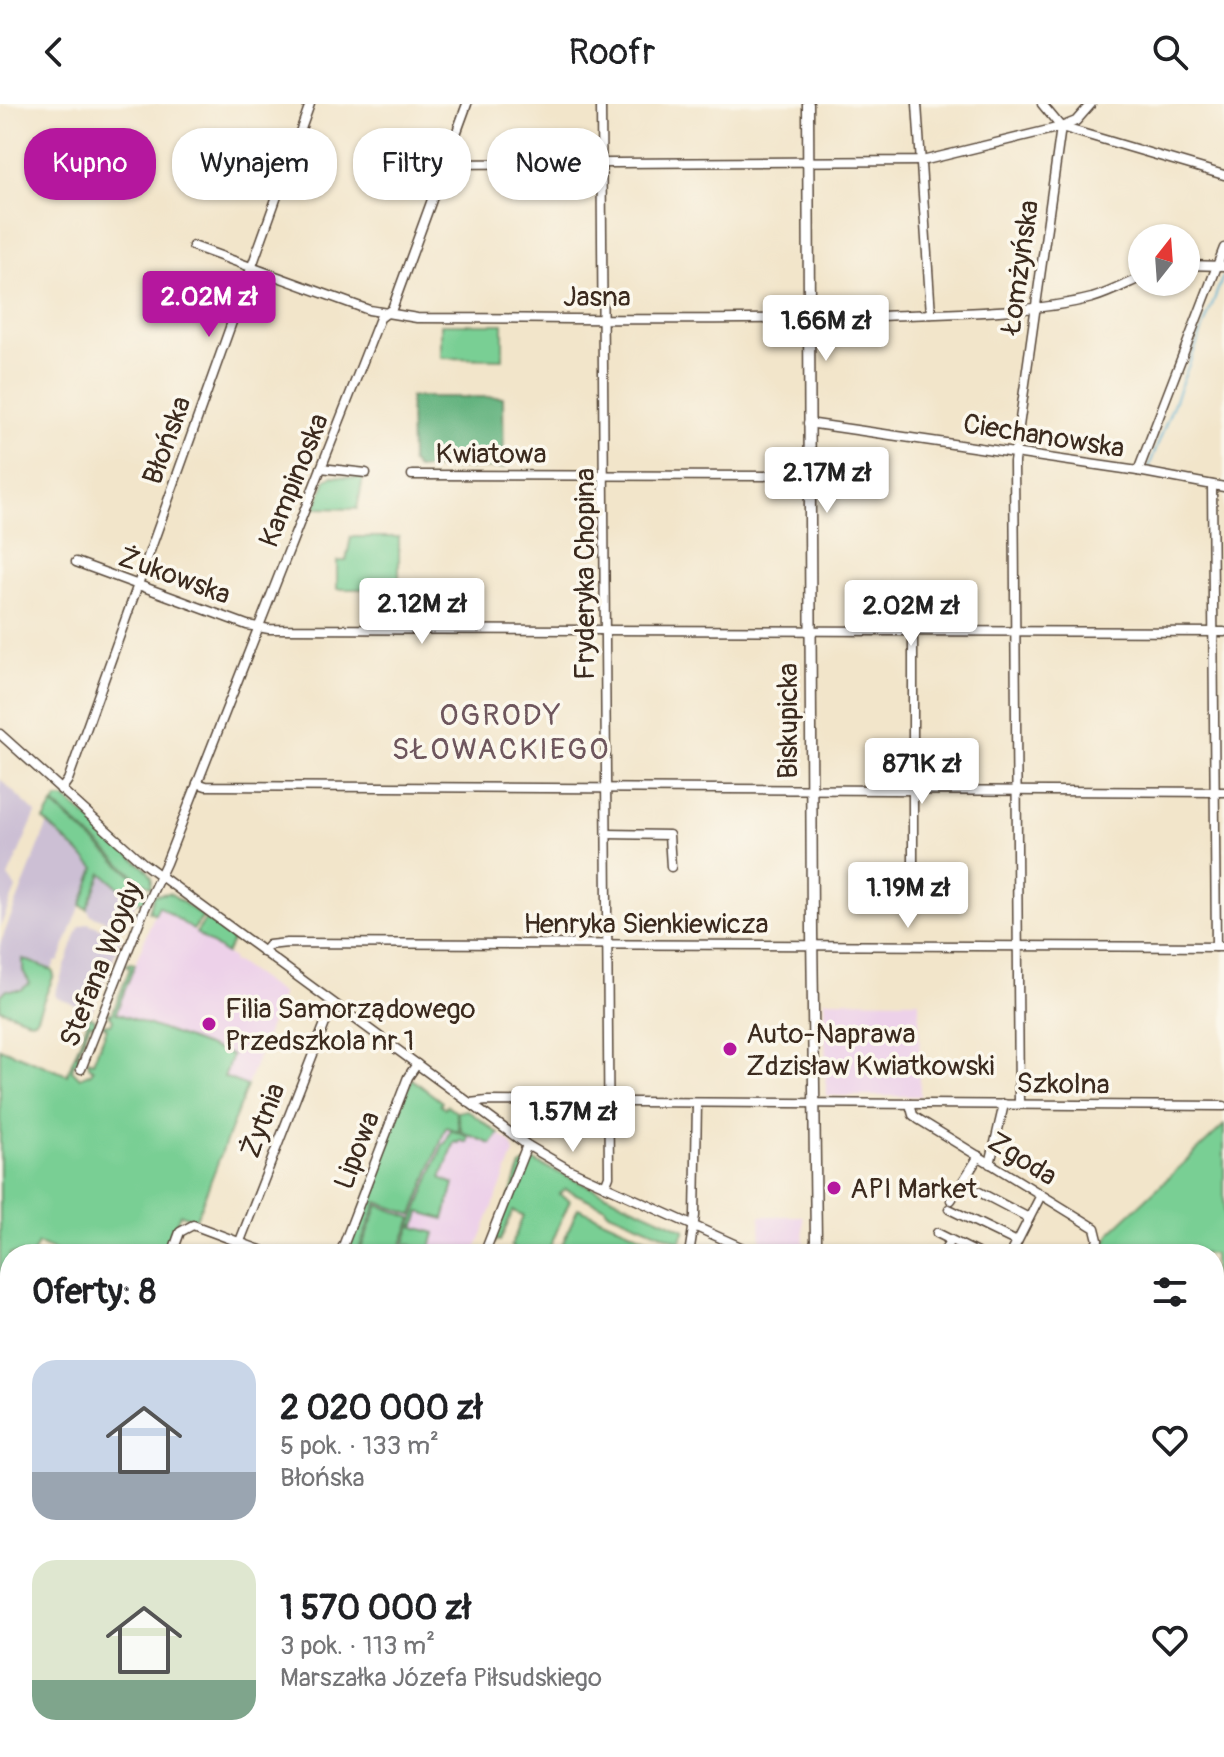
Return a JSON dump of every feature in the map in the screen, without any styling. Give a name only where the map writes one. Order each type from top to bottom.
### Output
[{"type":"main road","name":"Biskupicka","points":[[808,104],[812,946],[817,1244]]},
{"type":"street","name":"Błońska","points":[[61,790],[68,780],[310,104]]},
{"type":"street","name":"Kampinoska","points":[[457,128],[467,104]]},
{"type":"street","name":"Fryderyka Chopina","points":[[601,104],[601,128]]},
{"type":"street","points":[[917,104],[931,314]]},
{"type":"street","points":[[1042,104],[1061,127],[1224,175]]},
{"type":"street","points":[[609,162],[922,161],[1061,127],[1076,121],[1091,104]]},
{"type":"street","name":"Łomżyńska","points":[[1019,1104],[1015,452],[1061,127]]},
{"type":"street","name":"Kampinoska","points":[[160,875],[380,318],[392,309],[430,200]]},
{"type":"street","name":"Fryderyka Chopina","points":[[601,200],[609,1176],[605,1186]]},
{"type":"street","name":"Jasna","points":[[193,246],[385,313],[417,318],[809,319],[931,314],[1035,306],[1094,297],[1128,283]]},
{"type":"street","points":[[1138,471],[1221,266],[1224,248]]},
{"type":"street","points":[[1200,265],[1221,266]]},
{"type":"street","name":"Ciechanowska","points":[[808,423],[1015,452],[1224,487]]},
{"type":"street","points":[[321,468],[366,473]]},
{"type":"street","name":"Kwiatowa","points":[[412,475],[810,476]]},
{"type":"street","points":[[1212,485],[1213,632],[1220,792],[1220,947]]},
{"type":"street","name":"Żukowska","points":[[76,562],[259,628],[1224,632]]},
{"type":"street","points":[[913,632],[913,867]]},
{"type":"street","points":[[0,734],[119,843],[160,875],[527,1145],[558,1164],[734,1244]]},
{"type":"street","points":[[197,783],[206,786],[1220,792]]},
{"type":"street","points":[[607,834],[669,835],[671,867]]},
{"type":"street","name":"Stefana Woydy","points":[[81,1069],[160,875]]},
{"type":"street","name":"Henryka Sienkiewicza","points":[[263,952],[269,945],[287,943],[1220,947]]},
{"type":"street","name":"Żytnia","points":[[239,1242],[333,1003]]},
{"type":"street","name":"Lipowa","points":[[344,1244],[408,1077],[417,1064]]},
{"type":"street","name":"Szkolna","points":[[470,1103],[1224,1106]]},
{"type":"street","points":[[690,1244],[697,1103]]},
{"type":"street","name":"Zgoda","points":[[910,1104],[913,1115],[918,1119],[1095,1228],[1096,1244]]},
{"type":"street","points":[[990,1164],[1004,1104]]},
{"type":"street","points":[[488,1244],[527,1145]]},
{"type":"street","points":[[979,1156],[950,1204],[1017,1242],[1041,1195]]},
{"type":"street","points":[[962,1183],[1029,1218]]},
{"type":"street","points":[[176,1244],[183,1229],[198,1225],[244,1244]]},
{"type":"street","points":[[937,1233],[958,1244]]},
{"type":"street","points":[[948,1244],[950,1240]]},
{"type":"shaded area","points":[[0,779],[36,813],[8,877],[16,888],[0,927]]},
{"type":"shaded area","points":[[48,823],[95,868],[59,961],[52,969],[54,975],[36,1019],[31,1021],[0,1009],[0,944]]},
{"type":"shaded area","points":[[102,873],[137,900],[125,928],[91,915],[87,909]]},
{"type":"shaded area","points":[[158,905],[233,959],[232,963],[236,962],[282,994],[247,1086],[224,1077],[231,1056],[116,1013]]},
{"type":"shaded area","points":[[88,923],[122,937],[92,1011],[57,998],[55,994],[79,927]]},
{"type":"shaded area","points":[[825,1000],[919,1001],[920,1096],[826,1096]]},
{"type":"shaded area","points":[[412,1079],[442,1102],[440,1105],[444,1108],[447,1105],[456,1112],[467,1110],[511,1143],[514,1153],[478,1244],[349,1244]]},
{"type":"shaded area","points":[[760,1216],[803,1216],[804,1244],[761,1244]]},
{"type":"green space","points":[[441,324],[503,324],[503,359],[441,358]]},
{"type":"green space","points":[[410,397],[503,397],[504,468],[417,469],[411,462]]},
{"type":"green space","points":[[333,476],[363,478],[357,509],[315,508],[326,480]]},
{"type":"green space","points":[[351,537],[399,537],[399,589],[337,589],[337,561],[346,561]]},
{"type":"green space","points":[[57,799],[66,799],[148,871],[152,878],[151,887],[54,804]]},
{"type":"green space","points":[[53,805],[137,880],[138,886],[149,892],[144,901],[136,902],[102,873],[87,909],[81,905],[95,868],[44,820]]},
{"type":"green space","points":[[170,893],[203,917],[193,930],[159,906],[155,914],[149,911],[154,895]]},
{"type":"green space","points":[[206,919],[233,939],[226,954],[196,933]]},
{"type":"green space","points":[[23,959],[52,970],[54,975],[36,1019],[31,1021],[0,1009],[0,996],[6,990],[21,990],[30,983],[23,971]]},
{"type":"green space","points":[[135,964],[116,1013],[232,1055],[224,1077],[247,1086],[196,1219],[180,1214],[169,1244],[0,1244],[0,1048],[67,1075],[90,1016],[95,1020],[95,1025],[90,1023],[77,1055],[82,1057],[72,1070],[80,1078],[91,1073],[93,1070],[88,1060],[93,1062],[107,1028],[102,1024],[111,1024],[113,1019],[107,1012],[112,1014],[130,968],[126,965]]},
{"type":"green space","points":[[412,1079],[442,1102],[440,1105],[445,1108],[447,1105],[456,1112],[460,1132],[446,1127],[413,1215],[377,1202],[361,1244],[349,1244]]},
{"type":"green space","points":[[467,1110],[499,1134],[491,1144],[462,1132],[457,1112]]},
{"type":"green space","points":[[1224,1125],[1224,1244],[1105,1244],[1112,1231]]},
{"type":"green space","points":[[451,1130],[469,1137],[467,1143],[460,1140],[459,1143],[455,1142],[441,1178],[454,1184],[444,1219],[420,1212],[416,1225],[412,1224],[443,1144]]},
{"type":"green space","points":[[531,1160],[685,1230],[680,1242],[607,1211],[605,1207],[565,1189],[559,1194],[570,1200],[551,1244],[512,1244],[523,1215],[513,1211],[500,1241],[494,1244],[521,1166]]},
{"type":"green space","points":[[378,1205],[412,1218],[402,1244],[363,1244]]},
{"type":"green space","points":[[578,1208],[656,1243],[656,1244],[562,1244]]},
{"type":"green space","points":[[411,1226],[435,1233],[432,1244],[405,1244]]},
{"type":"waterway","points":[[1149,467],[1224,274]]},
{"type":"place","name":"Filia Samorządowego Przedszkola nr 1","points":[[209,1024]]},
{"type":"place","name":"Auto-Naprawa Zdzisław Kwiatkowski","points":[[730,1049]]},
{"type":"place","name":"API Market","points":[[834,1188]]},
{"type":"district","name":"OGRODY SŁOWACKIEGO","points":[[501,732]]}]
